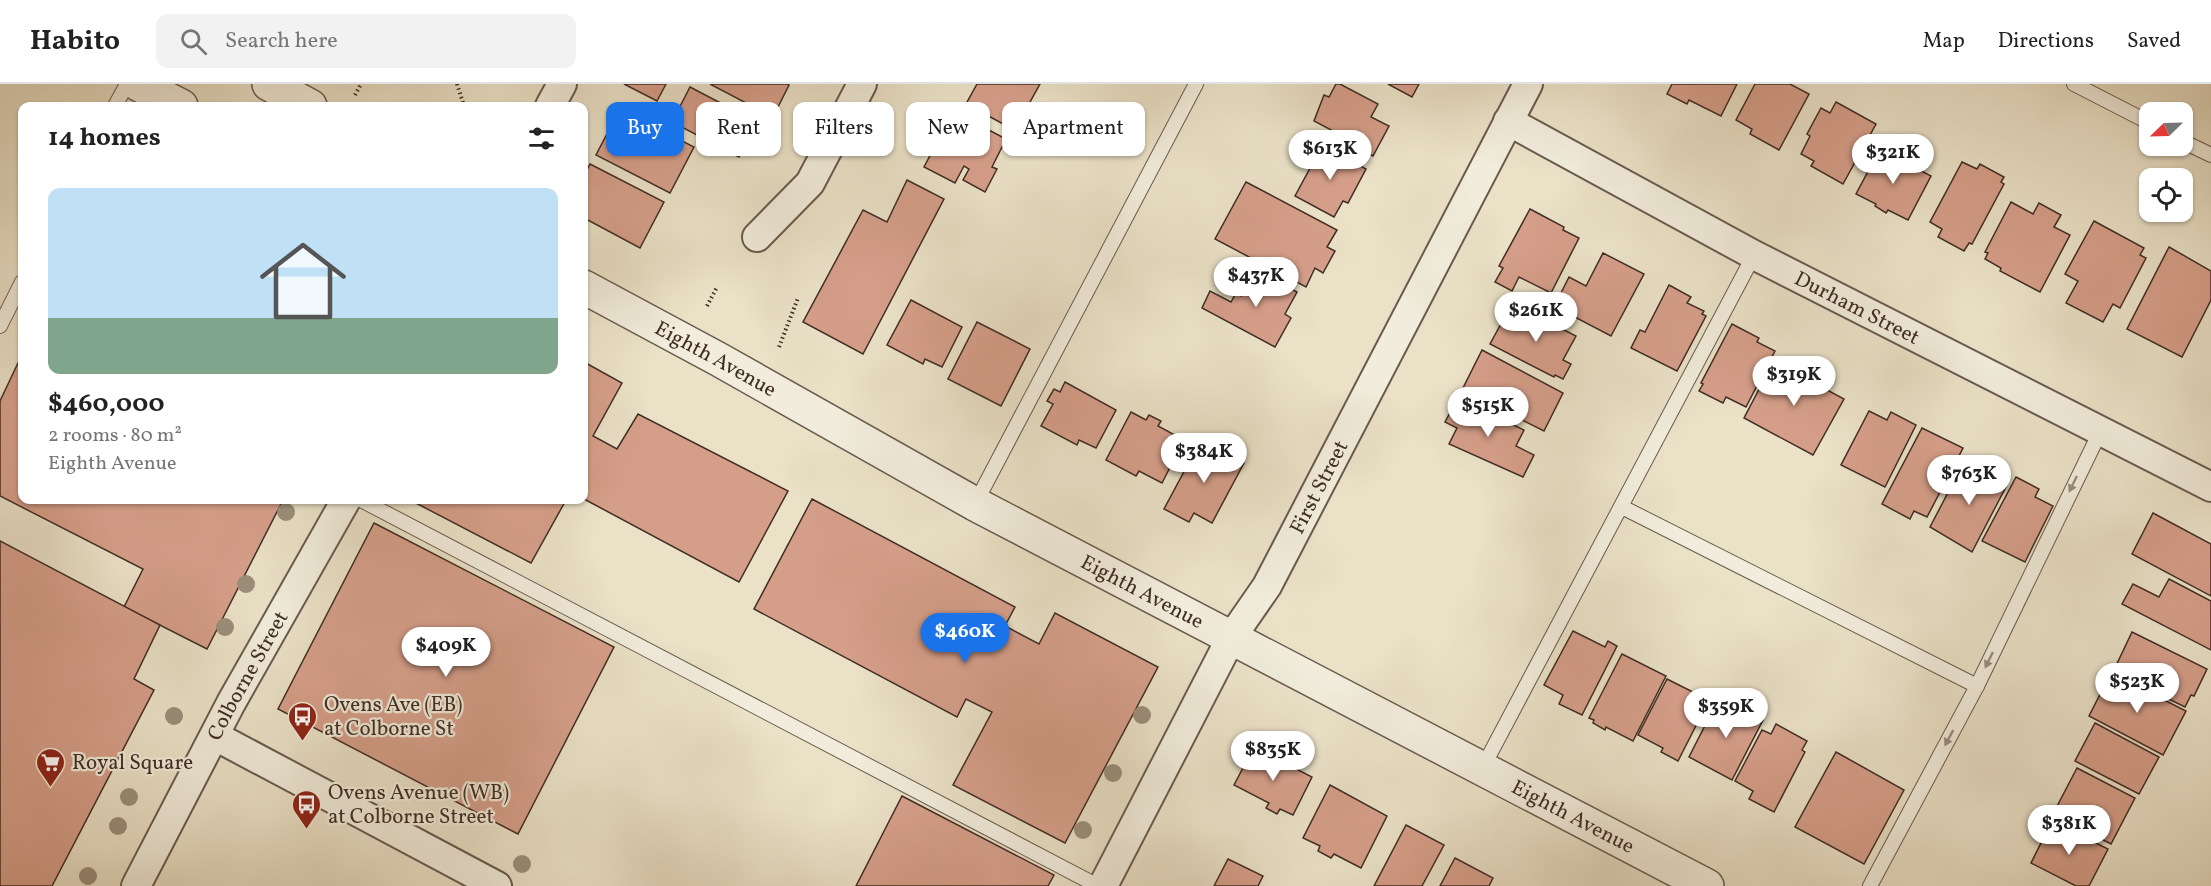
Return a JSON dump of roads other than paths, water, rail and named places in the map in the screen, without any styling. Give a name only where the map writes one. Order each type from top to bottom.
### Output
[{"type":"street","points":[[138,84],[173,102]]},
{"type":"street","points":[[269,84],[303,102]]},
{"type":"street","points":[[552,102],[562,84]]},
{"type":"street","points":[[757,237],[810,183],[862,84]]},
{"type":"street","name":"First Street","points":[[1103,886],[1231,638],[1267,586],[1528,84]]},
{"type":"street","name":"Durham Street","points":[[1509,121],[1754,255],[2211,487]]},
{"type":"street","name":"Eighth Avenue","points":[[588,289],[728,364],[975,504],[1707,886]]},
{"type":"street","name":"Colborne Street","points":[[136,886],[214,736],[344,504]]},
{"type":"street","points":[[214,736],[497,886]]},
{"type":"lane","points":[[116,102],[127,84]]},
{"type":"lane","points":[[975,504],[1196,84]]},
{"type":"lane","points":[[2074,84],[2139,117]]},
{"type":"lane","points":[[2193,146],[2211,155]]},
{"type":"lane","points":[[1482,769],[1754,255]]},
{"type":"lane","points":[[0,326],[18,290]]},
{"type":"lane","points":[[1870,886],[1977,686],[2100,432]]},
{"type":"lane","points":[[369,504],[1098,886]]},
{"type":"lane","points":[[1622,507],[1977,686]]},
{"type":"place","name":"Ovens Ave (EB) at Colborne St","points":[[303,742]]},
{"type":"place","name":"Royal Square","points":[[51,788]]},
{"type":"place","name":"Ovens Avenue (WB) at Colborne Street","points":[[307,830]]}]
